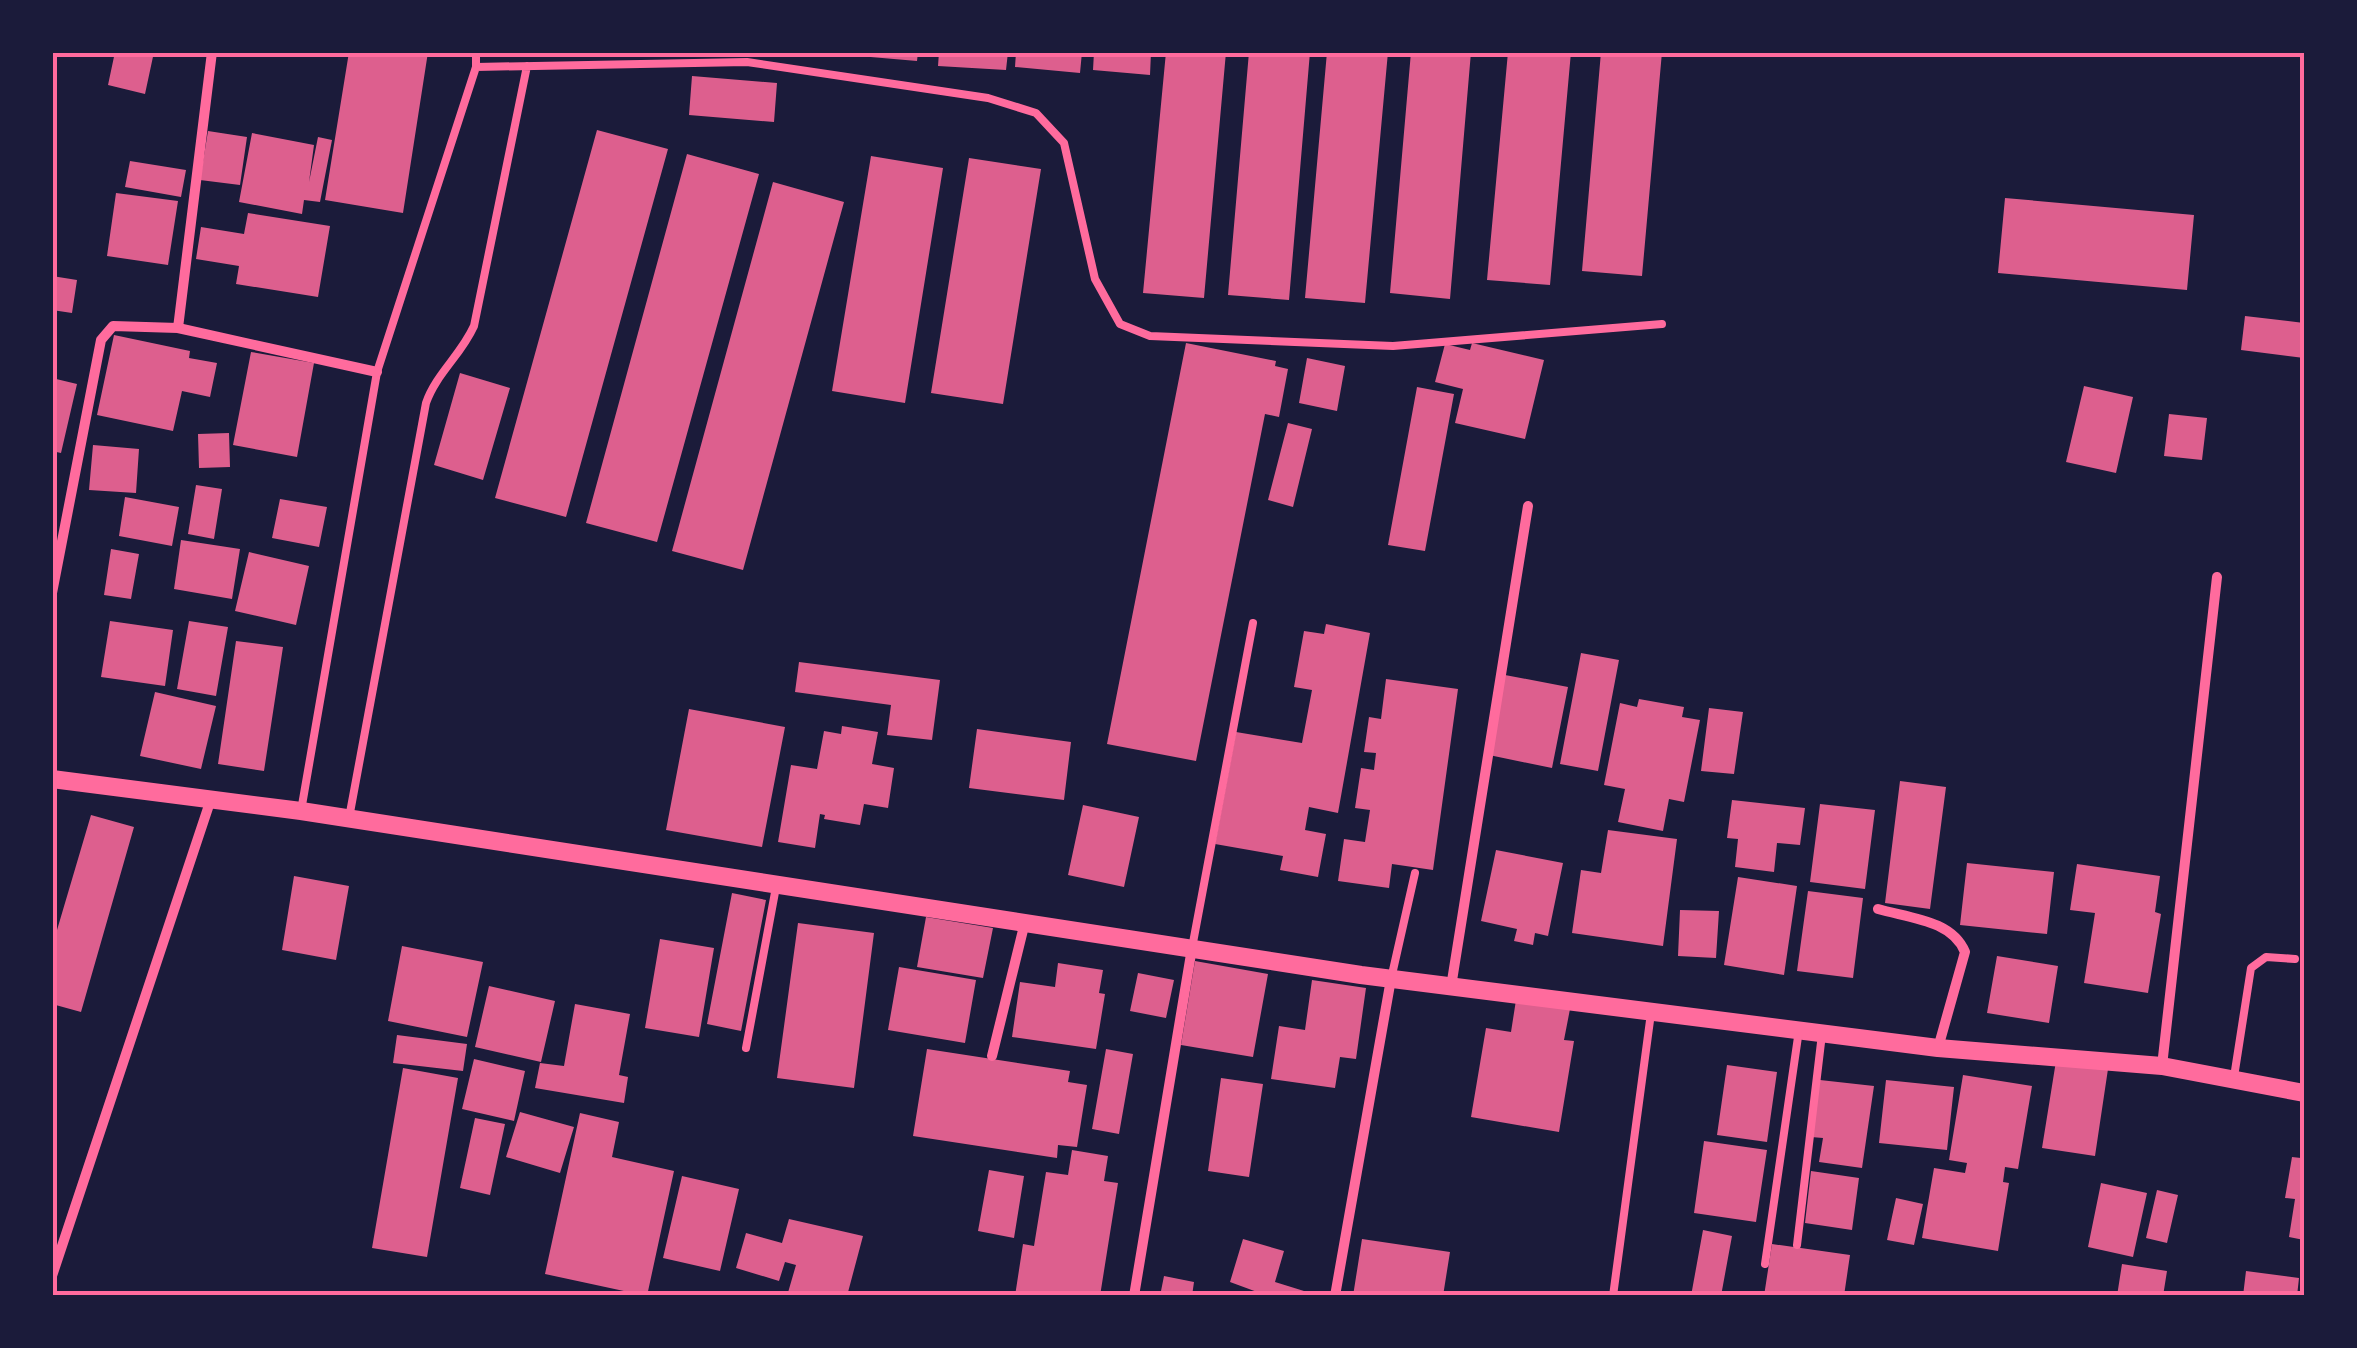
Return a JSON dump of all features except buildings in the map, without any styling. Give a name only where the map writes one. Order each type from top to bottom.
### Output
[{"type":"street","points":[[178,328],[212,52]]},
{"type":"street","points":[[52,593],[100,340],[113,326],[178,328],[378,372]]},
{"type":"street","points":[[1450,987],[1528,506]]},
{"type":"street","points":[[2162,1066],[2216,577]]},
{"type":"street","points":[[52,780],[349,818],[1391,979],[1938,1048],[2162,1066],[2304,1093]]},
{"type":"street","points":[[52,1276],[210,802]]},
{"type":"street","points":[[1878,909],[1949,930],[1965,952],[1938,1048]]},
{"type":"street","points":[[992,1056],[1025,922]]},
{"type":"street","points":[[1134,1296],[1192,948]]},
{"type":"street","points":[[1335,1296],[1391,979]]},
{"type":"lane","points":[[301,811],[378,372],[476,68],[476,52]]},
{"type":"lane","points":[[476,68],[748,62],[988,98],[1036,113],[1064,143],[1095,280],[1120,324],[1150,336],[1394,346],[1662,324]]},
{"type":"lane","points":[[349,818],[426,404],[474,326],[527,66]]},
{"type":"lane","points":[[1192,948],[1252,623]]},
{"type":"lane","points":[[1391,979],[1415,873]]},
{"type":"lane","points":[[746,1048],[776,883]]},
{"type":"lane","points":[[2234,1077],[2252,968],[2266,957],[2294,959]]},
{"type":"lane","points":[[1613,1296],[1651,1013]]},
{"type":"lane","points":[[1765,1264],[1799,1030]]},
{"type":"lane","points":[[1797,1244],[1822,1034]]}]
